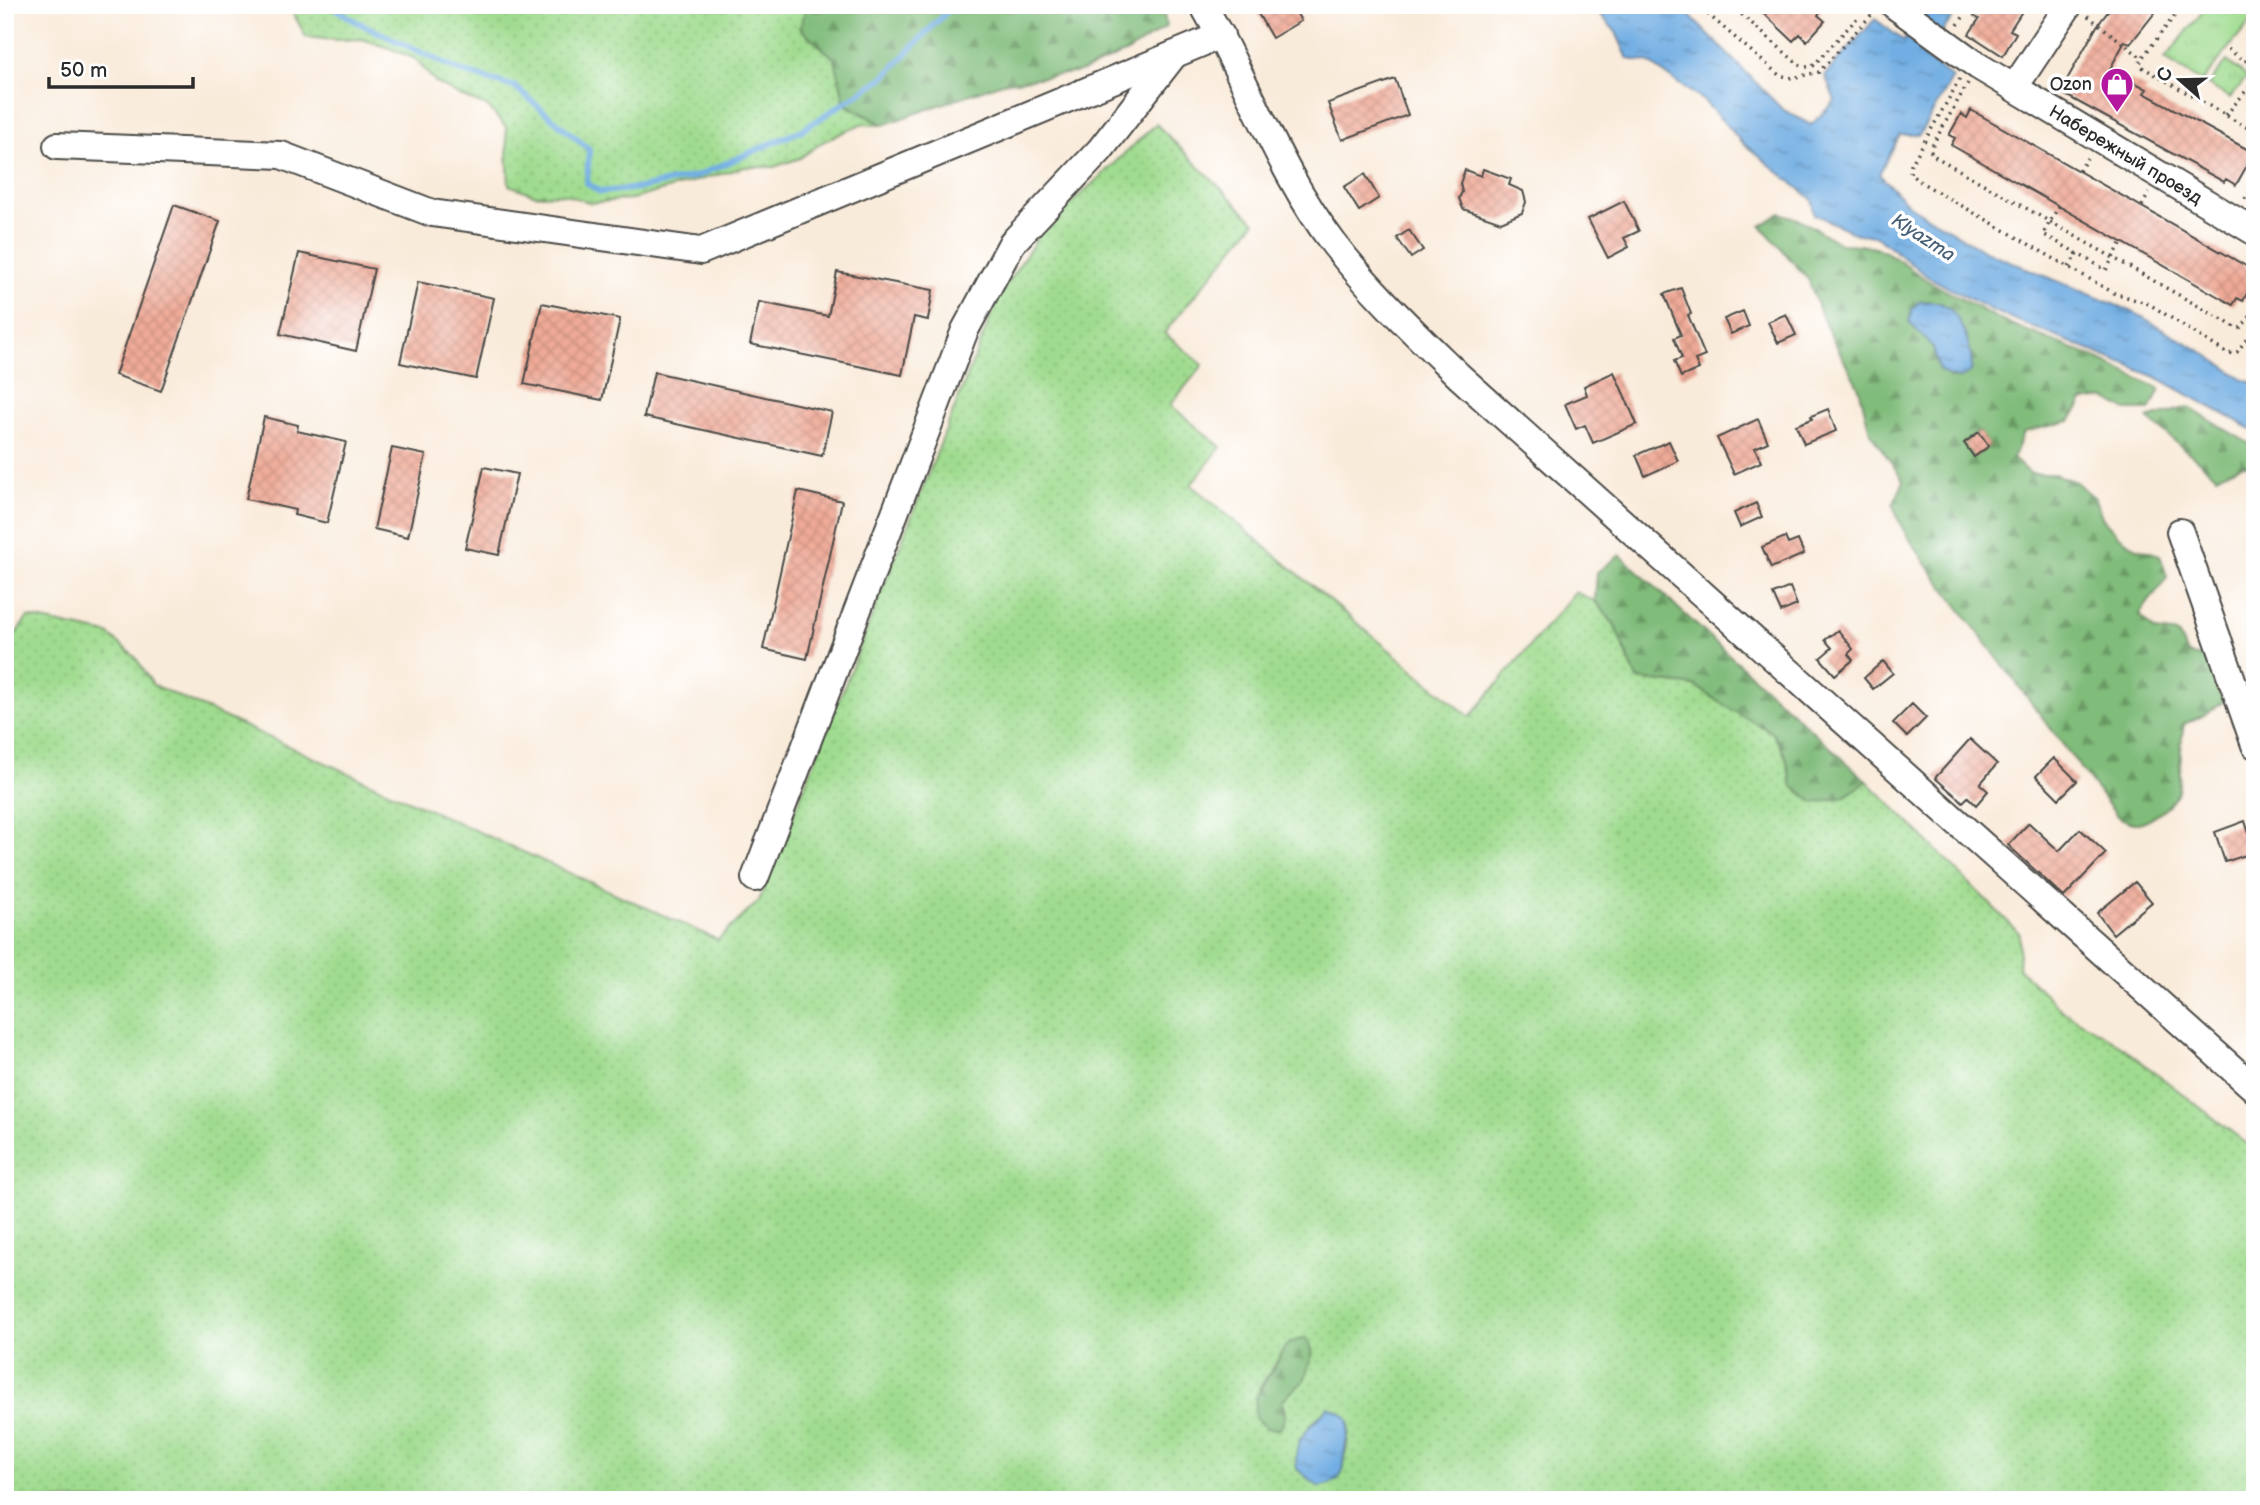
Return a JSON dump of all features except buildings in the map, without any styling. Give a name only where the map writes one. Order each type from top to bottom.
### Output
[{"type":"street","points":[[1203,5],[1221,35],[1292,176],[1333,243],[1378,296],[1458,376],[2255,1089]]},
{"type":"street","name":"Набережный проезд","points":[[1897,9],[2014,88],[2255,232]]},
{"type":"street","points":[[2014,88],[2078,10]]},
{"type":"street","points":[[57,146],[281,155],[432,213],[701,251],[1221,35]]},
{"type":"street","points":[[755,878],[965,330],[1012,243],[1100,150],[1175,54]]},
{"type":"street","points":[[2180,532],[2255,745]]},
{"type":"path","points":[[1698,5],[1779,75],[1792,78],[1819,72],[1897,9]]},
{"type":"path","points":[[1731,5],[1799,65],[1806,67],[1812,66],[1859,16]]},
{"type":"path","points":[[2183,5],[2140,63],[2255,132]]},
{"type":"path","points":[[2078,10],[2142,58]]},
{"type":"path","points":[[2228,49],[2255,70]]},
{"type":"path","points":[[2245,62],[2255,49]]},
{"type":"path","points":[[1961,78],[1912,164],[1910,173],[1917,180],[2114,293],[2148,304],[2172,317],[2228,354],[2237,352],[2255,328]]},
{"type":"path","points":[[2226,115],[2255,79]]},
{"type":"path","points":[[1968,83],[1933,144],[1931,152],[1936,157],[2235,327],[2245,325],[2255,312]]},
{"type":"path","points":[[2079,171],[2088,156]]},
{"type":"path","points":[[2142,206],[2150,192]]},
{"type":"path","points":[[2059,206],[2043,234],[2106,270],[2122,242]]},
{"type":"path","points":[[2069,267],[2077,253]]},
{"type":"green space","points":[[289,5],[807,5],[800,28],[835,59],[845,104],[883,125],[861,124],[824,141],[800,158],[774,167],[745,167],[632,199],[591,203],[564,194],[536,195],[509,185],[506,127],[487,106],[460,96],[435,82],[416,59],[389,48],[362,39],[306,37]]},
{"type":"green space","points":[[807,5],[1163,5],[1166,27],[1127,52],[1080,72],[1002,83],[883,125],[845,104],[835,59],[800,28]]},
{"type":"green space","points":[[2208,5],[2246,5],[2255,16],[2202,82],[2165,59]]},
{"type":"green space","points":[[2227,61],[2247,77],[2230,98],[2208,85]]},
{"type":"green space","points":[[1156,124],[1255,222],[1164,333],[1203,365],[1170,405],[1221,447],[1191,485],[1470,717],[1575,592],[1595,601],[1614,624],[1637,679],[1696,686],[1773,733],[1786,757],[1792,786],[1844,797],[1867,781],[2020,934],[2018,968],[2064,1012],[2113,1040],[2255,1150],[2255,1500],[5,1500],[5,648],[28,617],[108,634],[136,658],[153,685],[718,940],[759,901],[999,296],[1041,232]],"holes":[[[1307,1338],[1304,1380],[1282,1400],[1285,1415],[1259,1388],[1285,1348]],[[1328,1407],[1349,1421],[1349,1431],[1342,1473],[1319,1487],[1297,1469],[1308,1428]]]},
{"type":"green space","points":[[1780,213],[1801,220],[1841,244],[1864,245],[1885,251],[1928,281],[2000,320],[2096,358],[2160,389],[2150,410],[2126,410],[2105,398],[2083,401],[2070,421],[2024,432],[2013,459],[2031,474],[2054,474],[2076,482],[2094,498],[2103,519],[2119,536],[2137,548],[2160,555],[2167,577],[2139,615],[2155,631],[2178,634],[2188,654],[2210,659],[2226,678],[2224,701],[2205,715],[2184,724],[2178,790],[2173,800],[2158,813],[2139,823],[2117,816],[1927,565],[1901,526],[1893,505],[1904,481],[1870,432],[1859,388],[1825,324],[1808,279],[1761,226]],"holes":[[[1966,337],[1973,359],[1961,378],[1949,376],[1939,370],[1933,347]],[[1979,432],[1989,446],[1974,457],[1964,443]]]},
{"type":"green space","points":[[2188,407],[2255,447],[2255,469],[2244,464],[2217,476],[2148,419]]},
{"type":"green space","points":[[1620,555],[1867,781],[1844,797],[1815,803],[1792,786],[1786,757],[1773,733],[1696,686],[1637,679],[1614,624],[1595,601],[1597,572]]},
{"type":"green space","points":[[1307,1338],[1313,1352],[1304,1381],[1282,1400],[1285,1415],[1280,1429],[1266,1428],[1255,1418],[1255,1402],[1259,1390],[1285,1348],[1292,1342]]},
{"type":"water","name":"Klyazma","points":[[1592,5],[1679,5],[1782,109],[1811,125],[1835,101],[1825,75],[1875,19],[1904,41],[1930,5],[1962,5],[1923,57],[1953,78],[1919,135],[1900,135],[1879,174],[1909,205],[1985,251],[2137,314],[2242,378],[2255,383],[2255,431],[2156,377],[1993,311],[1928,277],[1876,236],[1857,234],[1814,214],[1812,199],[1744,144],[1705,102],[1648,62],[1628,59],[1616,32]]},
{"type":"water","points":[[1920,301],[1934,302],[1949,308],[1960,324],[1968,344],[1971,363],[1971,371],[1961,378],[1949,376],[1939,370],[1933,347],[1909,322],[1912,310]]},
{"type":"water","points":[[1328,1407],[1348,1419],[1349,1429],[1342,1473],[1335,1481],[1319,1487],[1297,1469],[1297,1449],[1304,1434]]},
{"type":"waterway","points":[[330,5],[355,21],[460,71],[515,87],[589,149],[587,183],[600,192],[640,188],[697,176],[802,130],[883,78],[953,5]]},
{"type":"place","name":"Ozon","points":[[2117,114]]}]
